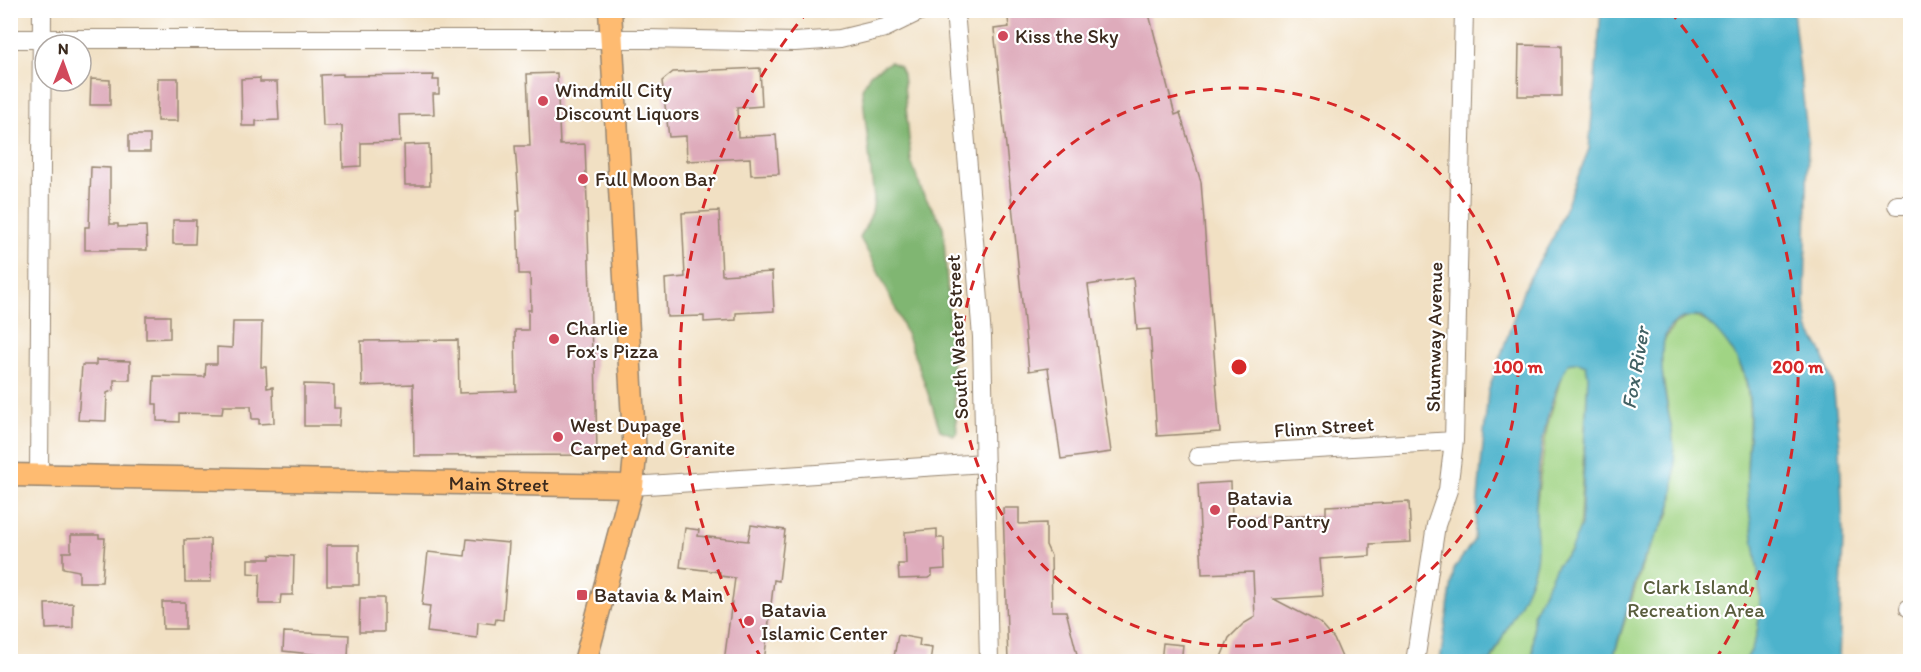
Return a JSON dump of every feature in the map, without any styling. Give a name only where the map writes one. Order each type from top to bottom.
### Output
[{"type":"main road","points":[[585,662],[632,486],[635,456],[610,10]]},
{"type":"main road","name":"Main Street","points":[[10,475],[632,486]]},
{"type":"street","points":[[42,10],[42,33]]},
{"type":"street","points":[[93,39],[795,42],[840,39],[885,28],[922,10]]},
{"type":"street","name":"South Water Street","points":[[955,10],[982,337],[989,662]]},
{"type":"street","name":"Shumway Avenue","points":[[1415,662],[1436,525],[1448,490],[1454,441],[1464,10]]},
{"type":"street","points":[[10,39],[33,39]]},
{"type":"street","points":[[39,475],[42,93]]},
{"type":"street","name":"Flinn Street","points":[[1198,456],[1454,441]]},
{"type":"street","name":"Main Street","points":[[632,486],[985,463]]},
{"type":"green space","points":[[890,62],[899,66],[903,74],[911,161],[923,194],[943,225],[957,433],[953,435],[940,430],[905,332],[885,285],[860,238],[872,213],[874,199],[862,89],[870,74]]},
{"type":"green space","name":"Clark Island Recreation Area","points":[[1689,316],[1707,323],[1729,345],[1743,373],[1747,387],[1749,417],[1747,477],[1758,570],[1760,602],[1758,629],[1745,661],[1612,662],[1643,563],[1656,534],[1669,515],[1673,497],[1672,434],[1661,365],[1662,344],[1674,325]]},
{"type":"green space","points":[[1578,362],[1586,365],[1588,375],[1579,534],[1570,551],[1557,565],[1533,635],[1533,661],[1491,662],[1535,565],[1536,507],[1547,427],[1561,377],[1568,364]]},
{"type":"water","name":"Fox River","points":[[1601,11],[1793,11],[1808,141],[1805,301],[1808,328],[1822,352],[1833,384],[1840,446],[1843,536],[1839,661],[1745,661],[1756,635],[1760,602],[1747,490],[1749,400],[1743,371],[1735,356],[1720,335],[1701,317],[1682,319],[1670,327],[1664,342],[1663,379],[1674,448],[1673,492],[1667,516],[1638,573],[1612,661],[1533,661],[1533,614],[1557,565],[1570,551],[1581,525],[1588,375],[1586,365],[1578,362],[1568,364],[1548,414],[1537,488],[1536,561],[1528,587],[1491,661],[1440,661],[1454,569],[1474,540],[1488,392],[1525,286],[1554,236],[1589,149]]},
{"type":"building","points":[[1007,10],[1148,10],[1175,115],[1180,113],[1201,182],[1220,432],[1157,436],[1150,329],[1137,330],[1133,278],[1088,285],[1111,452],[1061,459],[1048,368],[1029,371],[994,29],[1009,27]]},
{"type":"building","points":[[1519,45],[1561,46],[1561,96],[1518,96]]},
{"type":"building","points":[[760,68],[762,106],[737,108],[738,137],[776,135],[779,174],[751,175],[750,158],[687,161],[686,136],[669,137],[662,81],[673,72]]},
{"type":"building","points":[[557,73],[560,145],[585,144],[592,352],[595,352],[597,455],[414,456],[413,384],[362,386],[361,341],[458,340],[459,393],[516,391],[515,330],[528,330],[528,310],[531,310],[530,274],[519,274],[517,211],[520,211],[515,146],[530,146],[527,74]]},
{"type":"building","points":[[343,74],[343,76],[434,75],[433,80],[439,80],[439,94],[433,94],[434,114],[399,115],[400,142],[361,143],[361,166],[343,167],[342,126],[323,126],[321,75]]},
{"type":"building","points":[[158,78],[178,78],[178,121],[157,121]]},
{"type":"building","points":[[260,78],[260,82],[277,82],[279,120],[256,121],[256,126],[242,126],[241,79]]},
{"type":"building","points":[[93,79],[110,80],[110,105],[90,105]]},
{"type":"building","points":[[129,135],[150,135],[150,152],[129,152]]},
{"type":"building","points":[[429,144],[430,185],[405,185],[404,145]]},
{"type":"building","points":[[91,167],[110,168],[110,224],[118,224],[118,227],[146,226],[147,250],[85,250],[85,227],[89,227]]},
{"type":"building","points":[[719,211],[722,275],[772,272],[774,311],[736,313],[736,320],[704,322],[704,316],[667,317],[665,279],[685,277],[682,213]]},
{"type":"building","points":[[173,220],[196,220],[195,244],[173,244]]},
{"type":"building","points":[[146,316],[170,316],[170,338],[146,339]]},
{"type":"building","points":[[233,322],[262,322],[261,367],[266,367],[267,388],[273,387],[274,423],[259,424],[259,419],[252,419],[251,406],[223,406],[222,414],[179,413],[179,422],[157,421],[157,404],[153,404],[154,376],[205,377],[206,364],[217,364],[217,347],[232,348]]},
{"type":"building","points":[[96,360],[130,361],[130,380],[114,380],[114,390],[107,393],[106,421],[78,420],[82,365],[96,365]]},
{"type":"building","points":[[304,384],[334,385],[334,408],[340,408],[339,426],[304,426]]},
{"type":"building","points":[[1231,482],[1232,519],[1326,514],[1326,506],[1409,502],[1411,542],[1370,544],[1370,556],[1320,559],[1323,596],[1274,599],[1320,623],[1334,639],[1344,662],[1219,662],[1229,638],[1243,624],[1255,617],[1253,572],[1202,574],[1198,484]]},
{"type":"building","points":[[1003,508],[1019,508],[1019,524],[1046,523],[1046,545],[1051,556],[1052,611],[1066,611],[1079,662],[1008,662]]},
{"type":"building","name":"Batavia Islamic Center","points":[[751,525],[785,530],[779,581],[774,580],[764,662],[724,662],[735,578],[720,576],[720,572],[680,567],[685,528],[699,530],[698,536],[748,541]]},
{"type":"building","points":[[937,529],[937,538],[944,538],[945,569],[932,570],[932,576],[928,578],[899,579],[898,564],[906,564],[905,532]]},
{"type":"building","points":[[71,535],[99,535],[99,538],[105,538],[102,582],[79,582],[79,571],[63,568],[63,552],[71,552]]},
{"type":"building","points":[[210,539],[211,582],[185,582],[184,540]]},
{"type":"building","points":[[467,539],[509,543],[503,620],[496,619],[495,624],[478,622],[477,638],[427,632],[430,606],[422,605],[428,552],[465,556]]},
{"type":"building","points":[[327,545],[359,545],[359,585],[327,585]]},
{"type":"building","points":[[270,555],[294,556],[293,595],[281,595],[280,604],[259,604],[260,574],[248,573],[248,559],[270,559]]},
{"type":"building","points":[[360,598],[384,598],[384,632],[359,632]]},
{"type":"building","points":[[162,602],[185,602],[185,629],[163,629]]},
{"type":"building","points":[[73,603],[73,628],[46,629],[45,604]]},
{"type":"building","points":[[284,632],[349,635],[348,658],[283,651]]},
{"type":"building","points":[[898,635],[920,639],[919,646],[932,648],[930,662],[893,662]]},
{"type":"building","points":[[1163,643],[1183,645],[1181,662],[1161,662]]},
{"type":"place","name":"Kiss the Sky","points":[[1003,36]]},
{"type":"place","name":"Windmill City Discount Liquors","points":[[543,101]]},
{"type":"place","name":"Full Moon Bar","points":[[583,179]]},
{"type":"place","name":"Charlie Fox's Pizza","points":[[554,339]]},
{"type":"place","name":"West Dupage Carpet and Granite","points":[[558,437]]},
{"type":"place","name":"Batavia Food Pantry","points":[[1215,510]]},
{"type":"place","name":"Batavia & Main","points":[[582,595]]},
{"type":"place","name":"Batavia Islamic Center","points":[[749,621]]}]
